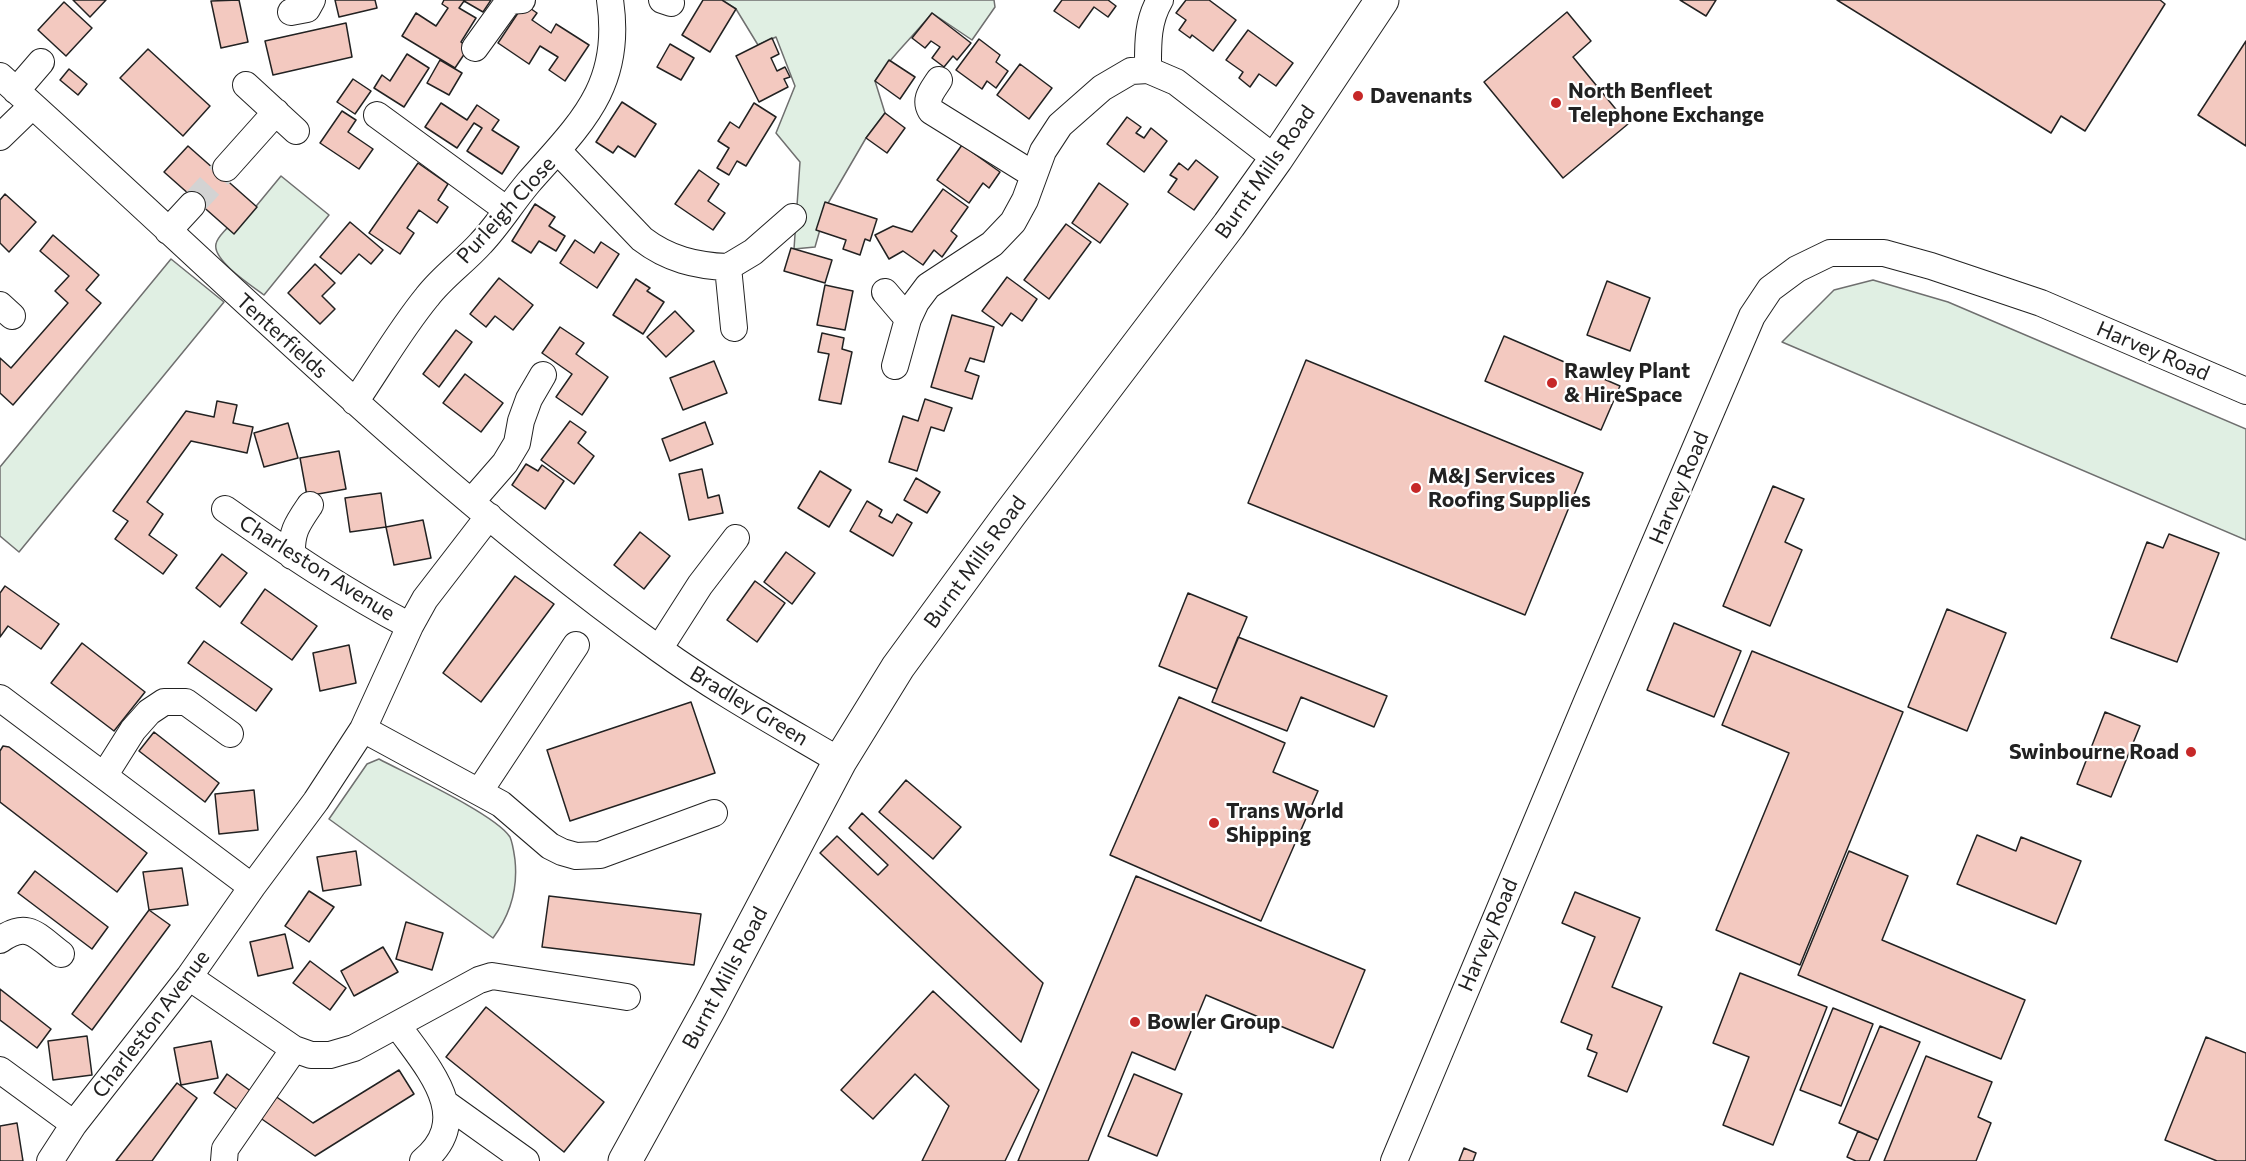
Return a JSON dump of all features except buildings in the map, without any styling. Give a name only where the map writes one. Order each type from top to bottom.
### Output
[{"type":"street","points":[[475,48],[509,1],[522,0]]},
{"type":"street","name":"Purleigh Close","points":[[355,402],[426,297],[480,244],[585,116],[604,85],[614,24],[610,0]]},
{"type":"street","points":[[1148,70],[1148,32],[1153,12],[1160,0]]},
{"type":"street","name":"Burnt Mills Road","points":[[625,1161],[699,1028],[840,761],[898,667],[945,601],[1229,225],[1382,0]]},
{"type":"street","points":[[0,137],[16,91],[41,62]]},
{"type":"street","points":[[895,366],[908,319],[916,302],[928,286],[993,244],[1013,222],[1025,200],[1043,150],[1052,136],[1074,111],[1102,88],[1131,71],[1148,70],[1176,82],[1276,159]]},
{"type":"street","points":[[939,80],[928,96],[927,104],[932,111],[1034,175]]},
{"type":"street","points":[[246,85],[296,131]]},
{"type":"street","name":"Tenterfields","points":[[16,91],[355,402],[480,509],[573,584]]},
{"type":"street","points":[[226,168],[276,112]]},
{"type":"street","points":[[377,115],[507,210]]},
{"type":"street","points":[[558,151],[642,239],[655,249],[673,257],[706,266],[728,267],[753,252],[793,217]]},
{"type":"street","points":[[168,231],[192,205]]},
{"type":"street","name":"Harvey Road","points":[[1394,1161],[1752,316],[1770,289],[1797,269],[1830,253],[1884,254],[1931,266],[2041,303],[2246,391]]},
{"type":"street","points":[[728,267],[734,328]]},
{"type":"street","points":[[885,292],[908,319]]},
{"type":"street","name":"Charleston Avenue","points":[[50,1161],[74,1124],[189,977],[316,801],[363,729],[410,626],[517,443],[521,421],[529,399],[543,375]]},
{"type":"street","points":[[292,556],[292,538],[297,523],[310,505]]},
{"type":"street","name":"Charleston Avenue","points":[[225,509],[292,556],[377,609],[410,626]]},
{"type":"street","points":[[659,649],[700,585],[736,538]]},
{"type":"street","name":"Bradley Green","points":[[573,584],[659,649],[720,690],[840,761]]},
{"type":"street","points":[[490,798],[576,645]]},
{"type":"street","points":[[0,698],[252,887]]},
{"type":"street","points":[[104,776],[133,730],[149,712],[164,702],[186,702],[230,734]]},
{"type":"street","points":[[363,729],[490,798],[550,846],[576,856],[600,855],[714,813]]},
{"type":"street","points":[[0,940],[15,930],[28,930],[61,954]]},
{"type":"street","points":[[189,977],[294,1049],[311,1055],[330,1055],[354,1048],[479,980],[492,976],[627,997]]},
{"type":"street","points":[[398,1026],[438,1083],[445,1103],[446,1121],[441,1140],[423,1161]]},
{"type":"street","points":[[224,1161],[225,1149],[294,1049]]},
{"type":"street","points":[[0,1070],[74,1124]]},
{"type":"street","points":[[445,1103],[526,1161]]},
{"type":"green space","points":[[722,0],[994,0],[995,7],[972,40],[932,13],[888,63],[875,81],[885,113],[866,138],[827,205],[815,247],[794,249],[800,162],[776,133],[795,86],[776,37],[758,45],[736,9]]},
{"type":"green space","points":[[281,176],[329,215],[264,295],[226,265],[216,250],[216,244],[227,228],[234,233]]},
{"type":"green space","points":[[171,259],[224,302],[19,552],[0,536],[0,467]]},
{"type":"green space","points":[[1873,280],[1948,302],[2246,429],[2246,540],[1782,342],[1834,290]]},
{"type":"green space","points":[[379,759],[469,806],[487,817],[510,837],[516,871],[514,891],[509,910],[493,938],[329,819],[367,764]]},
{"type":"tunnel","points":[[192,205],[226,168]]},
{"type":"place","name":"Davenants","points":[[1358,96]]},
{"type":"place","name":"North Benfleet Telephone Exchange","points":[[1556,103]]},
{"type":"place","name":"Rawley Plant & HireSpace","points":[[1552,383]]},
{"type":"place","name":"M&J Services Roofing Supplies","points":[[1416,488]]},
{"type":"place","name":"Swinbourne Road","points":[[2191,752]]},
{"type":"place","name":"Trans World Shipping","points":[[1214,823]]},
{"type":"place","name":"Bowler Group","points":[[1135,1022]]}]
